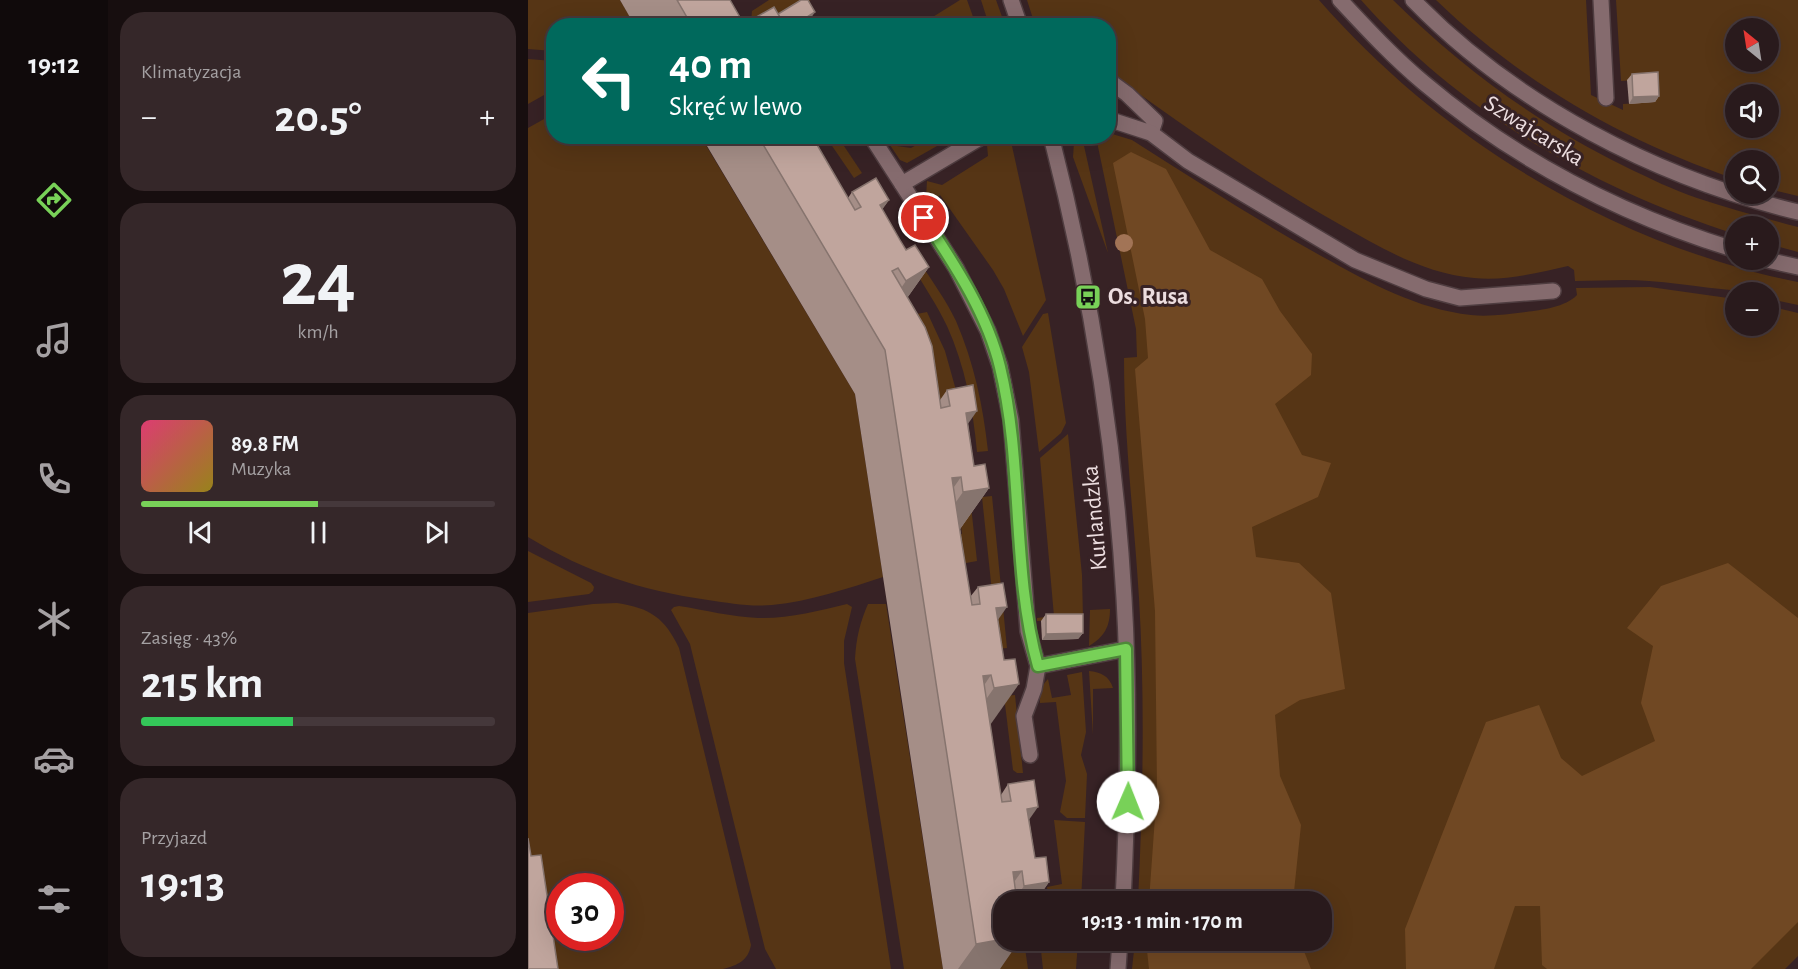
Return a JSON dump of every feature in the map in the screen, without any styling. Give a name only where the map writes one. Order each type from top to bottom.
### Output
[{"type":"street","points":[[1011,0],[1017,18]]},
{"type":"street","name":"Szwajcarska","points":[[1340,0],[1376,39],[1423,83],[1518,152],[1566,180],[1644,218],[1725,246]]},
{"type":"street","name":"Szwajcarska","points":[[1413,0],[1458,41],[1511,82],[1563,117],[1612,144],[1698,182],[1798,212]]},
{"type":"street","points":[[1601,0],[1606,98]]},
{"type":"street","points":[[1116,86],[1155,121],[1151,133]]},
{"type":"street","points":[[1116,122],[1151,133],[1188,161],[1355,260],[1426,289],[1460,298],[1553,291]]},
{"type":"street","points":[[876,144],[956,268],[988,331],[1000,366],[1011,420],[1028,631],[1038,666],[1034,689],[1024,716],[1029,755]]},
{"type":"street","points":[[902,184],[970,144]]},
{"type":"street","name":"Kurlandzka","points":[[1054,144],[1088,297],[1104,395],[1119,524],[1126,649],[1128,786],[1123,891]]},
{"type":"street","points":[[1779,263],[1798,267]]},
{"type":"street","points":[[1038,666],[1126,649]]},
{"type":"street","points":[[1118,969],[1119,951]]},
{"type":"shaded area","points":[[528,0],[620,0],[631,18],[546,18],[546,50],[528,49]]},
{"type":"shaded area","points":[[769,0],[811,0],[810,3],[779,18],[751,18],[752,11]]},
{"type":"shaded area","points":[[960,0],[967,0],[973,18],[931,18]]},
{"type":"shaded area","points":[[981,0],[996,0],[1002,18],[987,18]]},
{"type":"shaded area","points":[[1027,0],[1319,0],[1362,46],[1409,89],[1458,128],[1510,164],[1621,225],[1725,263],[1725,270],[1747,270],[1798,282],[1798,305],[1779,301],[1779,282],[1725,282],[1725,289],[1640,280],[1575,281],[1574,270],[1568,266],[1521,276],[1486,279],[1456,276],[1404,258],[1371,242],[1283,191],[1116,77],[1116,18],[1033,18]]},
{"type":"shaded area","points":[[1361,0],[1393,0],[1446,49],[1502,93],[1593,150],[1670,188],[1757,216],[1725,216],[1725,231],[1683,216],[1581,170],[1532,142],[1486,111],[1441,77]]},
{"type":"shaded area","points":[[1436,0],[1586,0],[1591,95],[1623,110],[1623,104],[1654,102],[1653,79],[1621,81],[1616,0],[1798,0],[1798,196],[1779,191],[1779,150],[1725,150],[1725,175],[1653,147],[1614,127],[1539,83],[1503,57]]},
{"type":"shaded area","points":[[528,59],[546,60],[546,94],[528,104]]},
{"type":"shaded area","points":[[546,118],[546,144],[705,144],[855,394],[883,577],[801,601],[772,605],[740,604],[683,596],[637,585],[572,561],[528,537],[528,128]]},
{"type":"shaded area","points":[[1116,135],[1132,140],[1251,215],[1341,267],[1394,294],[1451,312],[1485,316],[1539,310],[1560,305],[1572,299],[1577,295],[1576,288],[1650,287],[1725,298],[1725,336],[1779,336],[1779,308],[1798,313],[1798,956],[1785,969],[1132,969],[1134,951],[1332,951],[1332,891],[1138,891],[1142,787],[1142,674],[1124,358],[1137,357],[1136,329],[1097,144],[1116,144]]},
{"type":"shaded area","points":[[831,144],[843,144],[862,173],[854,178]]},
{"type":"shaded area","points":[[918,144],[941,144],[907,163],[900,160],[890,145],[911,148]]},
{"type":"shaded area","points":[[1012,144],[1046,300],[1023,336],[1004,289],[993,270],[940,195],[929,208],[926,198],[927,181],[942,185],[988,156],[987,145]]},
{"type":"shaded area","points":[[1074,144],[1084,144],[1108,253],[1073,157]]},
{"type":"shaded area","points":[[1131,152],[1166,169],[1210,250],[1262,279],[1280,311],[1312,354],[1311,375],[1275,404],[1302,455],[1331,463],[1318,497],[1252,527],[1256,557],[1299,563],[1331,593],[1345,689],[1300,700],[1275,715],[1280,776],[1301,825],[1294,891],[1150,891],[1157,789],[1155,611],[1135,369],[1148,358],[1145,319],[1113,163]]},
{"type":"shaded area","points":[[1779,222],[1798,227],[1798,252],[1779,247]]},
{"type":"shaded area","points":[[919,261],[956,321],[968,353],[977,384],[988,451],[977,452],[970,403],[959,356],[943,318],[912,266]]},
{"type":"shaded area","points":[[927,312],[945,351],[959,401],[911,427],[901,317]]},
{"type":"shaded area","points":[[1048,313],[1066,423],[1061,433],[1039,452],[1029,372],[1022,347],[1043,314]]},
{"type":"shaded area","points":[[1068,434],[1082,575],[1083,619],[1037,621],[1037,618],[1054,616],[1040,458]]},
{"type":"shaded area","points":[[992,496],[1007,648],[998,649],[982,497]]},
{"type":"shaded area","points":[[971,506],[977,561],[933,569],[929,539],[962,534],[959,508]]},
{"type":"shaded area","points":[[528,551],[591,583],[594,587],[593,591],[589,594],[528,602]]},
{"type":"shaded area","points":[[1728,563],[1798,618],[1798,922],[1751,969],[1547,969],[1542,965],[1540,906],[1515,906],[1494,969],[1406,969],[1405,929],[1486,722],[1539,705],[1561,758],[1582,776],[1655,741],[1641,703],[1653,646],[1627,628],[1661,586]]},
{"type":"shaded area","points":[[593,604],[629,605],[655,616],[674,638],[679,648],[751,945],[745,959],[741,962],[723,969],[531,969],[528,947],[528,613]]},
{"type":"shaded area","points":[[847,604],[852,607],[844,641],[844,663],[891,969],[776,969],[765,949],[690,644],[671,610],[679,606],[738,616],[769,618],[803,614]]},
{"type":"shaded area","points":[[868,604],[886,604],[943,969],[904,969],[855,659],[859,631]]},
{"type":"shaded area","points":[[1110,609],[1105,631],[1089,646],[1090,610]]},
{"type":"shaded area","points":[[1089,671],[1104,675],[1113,688],[1093,689],[1093,735]]},
{"type":"shaded area","points":[[1082,672],[1086,732],[1081,755],[1087,774],[1085,818],[1067,818],[1060,812],[1066,781],[1056,702],[1040,703],[1040,696],[1042,687],[1048,679],[1052,698],[1071,695],[1067,675]]},
{"type":"shaded area","points":[[1015,695],[1023,773],[1013,770],[1004,696]]},
{"type":"shaded area","points":[[1054,820],[1085,822],[1082,891],[1048,891],[1047,887],[1062,884]]},
{"type":"shaded area","points":[[1001,951],[1025,951],[1028,969],[995,969]]},
{"type":"shaded area","points":[[1041,951],[1077,951],[1076,969],[1043,969]]},
{"type":"shaded area","points":[[1147,951],[1304,951],[1311,969],[1149,969]]},
{"type":"building","points":[[677,0],[730,0],[740,18],[687,18]]},
{"type":"building","points":[[801,0],[808,0],[815,12],[806,18],[780,18],[778,14]]},
{"type":"building","points":[[774,7],[780,18],[755,18]]},
{"type":"building","points":[[1658,72],[1659,96],[1633,97],[1632,74]]},
{"type":"building","points":[[763,144],[817,144],[855,210],[861,207],[852,192],[876,178],[889,200],[880,205],[900,240],[906,250],[915,245],[929,267],[906,281],[898,268],[892,271],[925,327],[932,346],[941,408],[950,406],[947,390],[973,385],[977,411],[966,413],[974,466],[985,464],[989,488],[963,492],[961,477],[952,478],[961,538],[972,605],[980,604],[978,587],[1003,583],[1007,607],[996,608],[1004,660],[1015,659],[1019,684],[994,688],[991,675],[983,676],[1002,802],[1011,801],[1008,784],[1034,780],[1038,807],[1027,809],[1035,858],[1046,857],[1049,882],[1024,886],[1022,871],[1013,872],[1016,891],[993,891],[993,941],[976,944],[885,350]]},
{"type":"building","points":[[1046,614],[1083,614],[1083,633],[1046,634]]},
{"type":"building","points":[[528,838],[531,856],[541,855],[546,889],[546,951],[555,951],[558,969],[528,969]]},
{"type":"place","name":"Os. Rusa","points":[[1088,297]]},
{"type":"route","points":[[924,218],[956,268],[988,331],[1000,366],[1011,420],[1028,631],[1038,666],[1126,649],[1128,802]]}]
